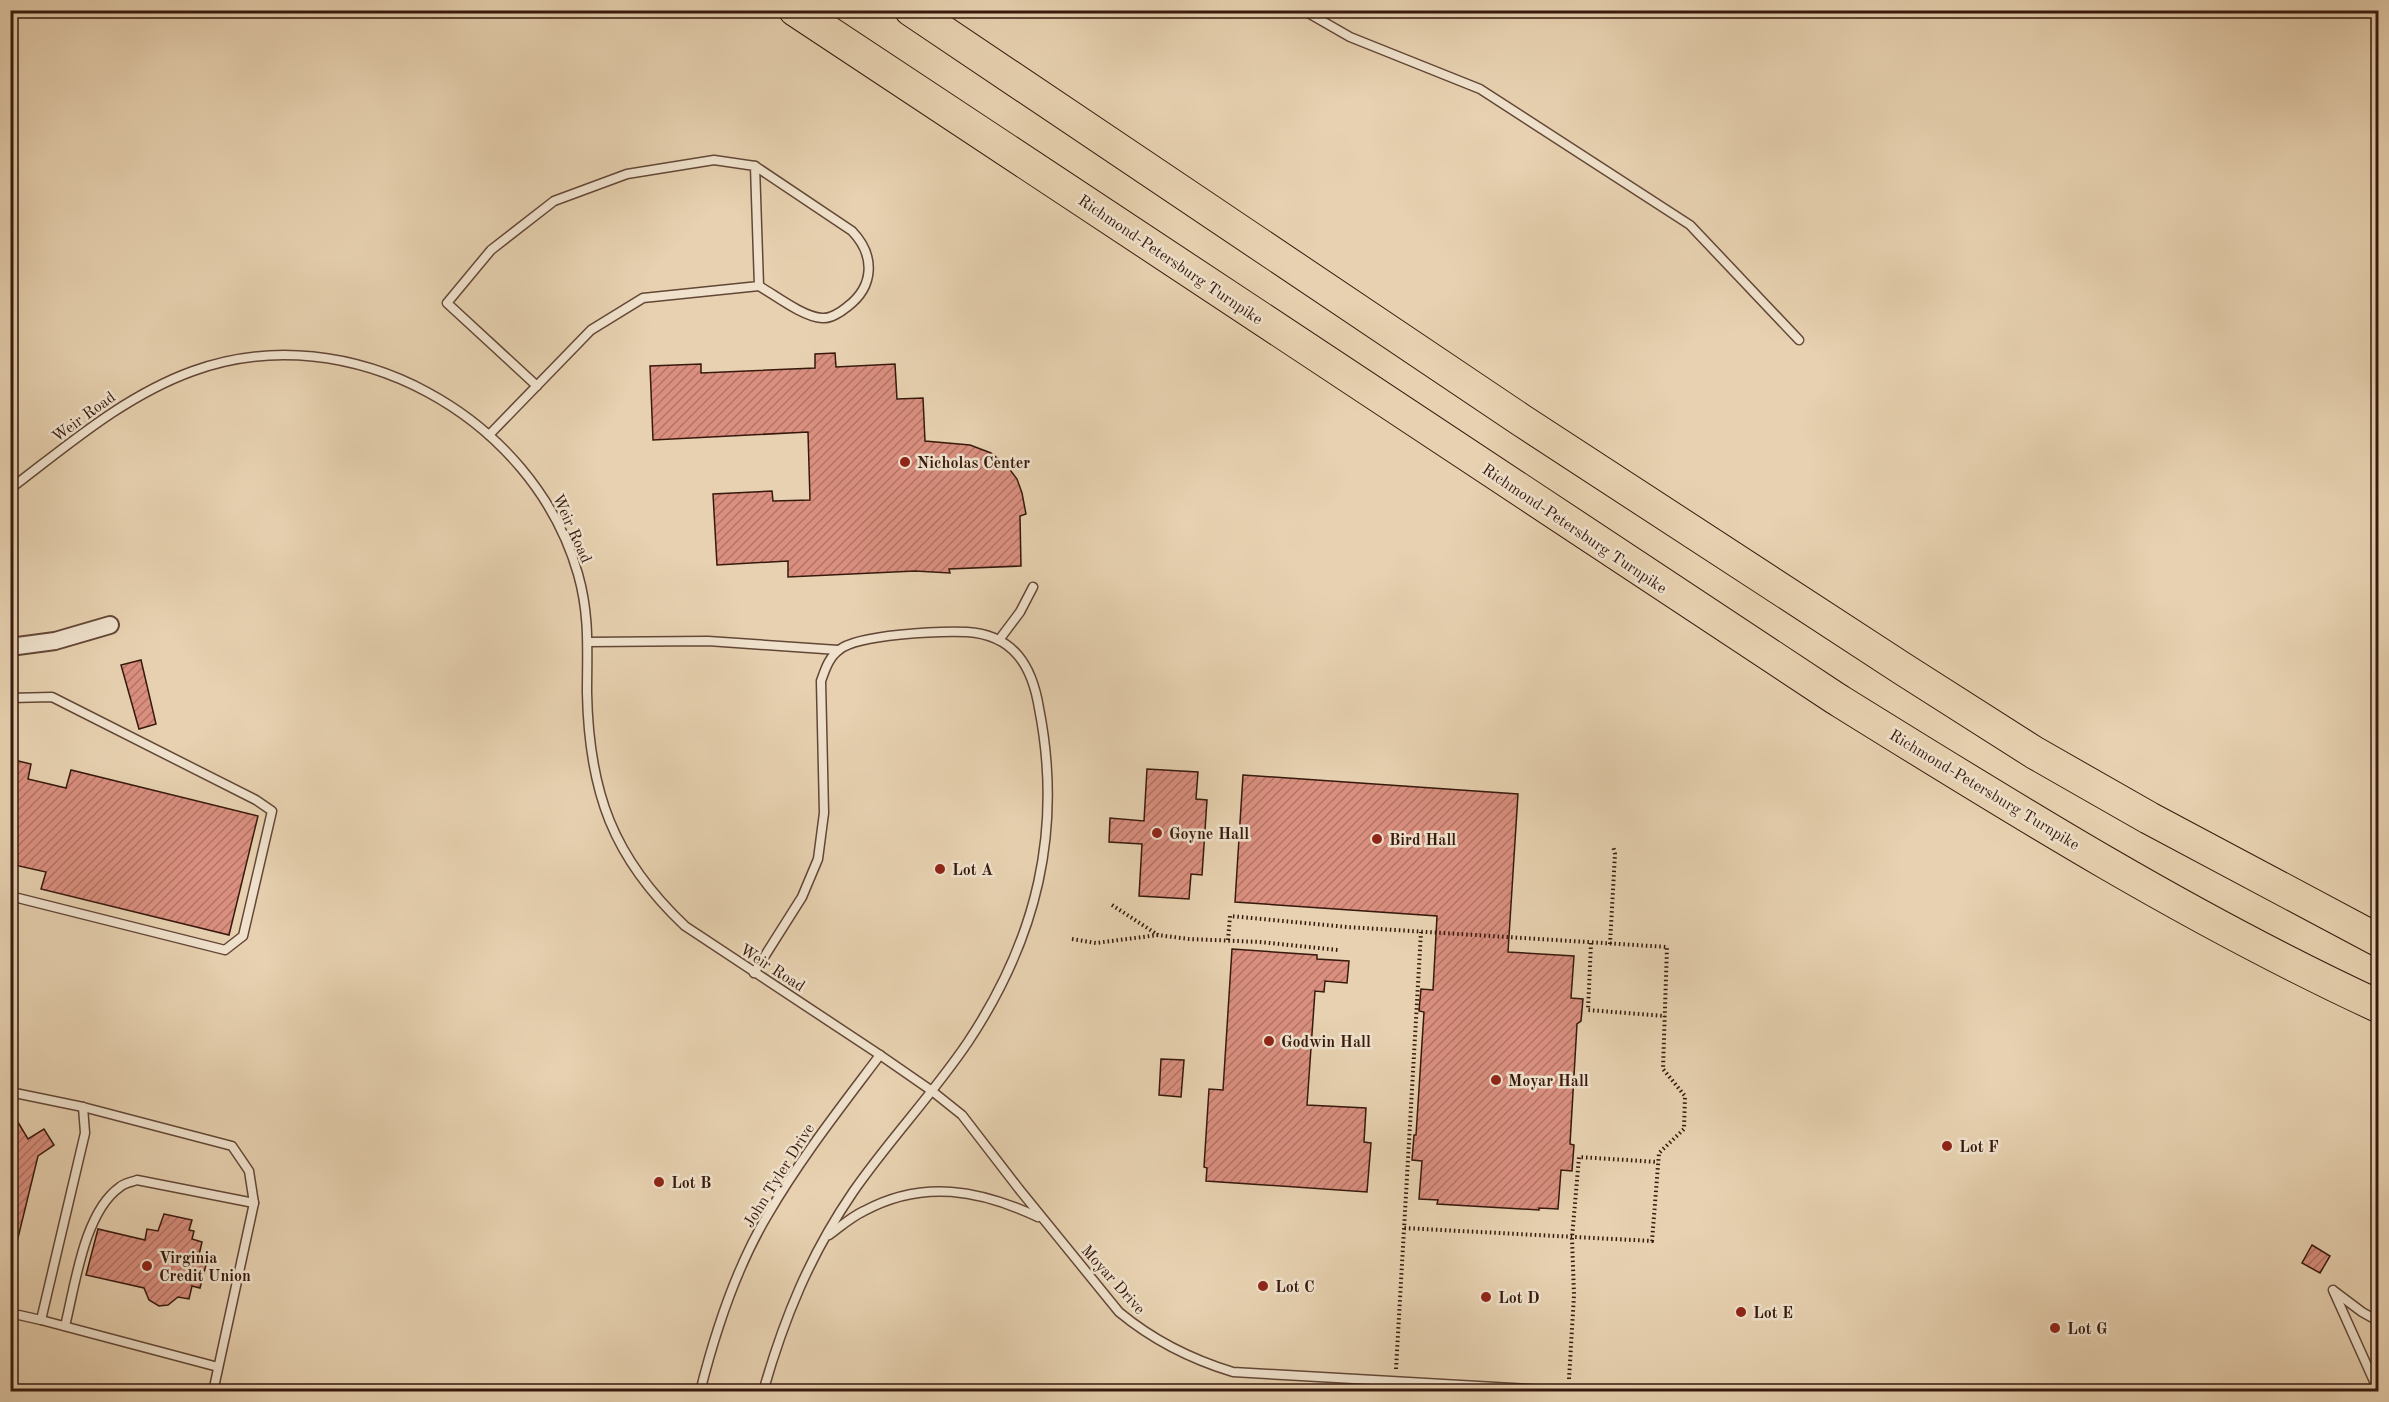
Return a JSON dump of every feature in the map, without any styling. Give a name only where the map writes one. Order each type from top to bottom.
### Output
[{"type":"highway","name":"Richmond-Petersburg Turnpike","points":[[795,10],[1845,705],[1994,797],[2165,895],[2304,972],[2379,1006]]},
{"type":"highway","points":[[911,10],[1521,420],[2035,753],[2149,819],[2379,940]]},
{"type":"street","points":[[10,647],[56,641],[110,625]]},
{"type":"lane","points":[[1303,10],[1350,37],[1480,88],[1690,225],[1799,340]]},
{"type":"lane","points":[[489,435],[537,386],[591,330],[643,298],[759,286],[804,312],[822,318],[839,313],[854,302],[866,284],[870,269],[867,252],[861,240],[852,231],[755,166],[714,160],[627,174],[554,201],[491,250],[447,303],[537,386]]},
{"type":"lane","points":[[755,166],[759,286]]},
{"type":"lane","name":"Weir Road","points":[[10,489],[121,406],[153,388],[195,370],[235,360],[277,356],[317,357],[362,364],[405,380],[477,424],[518,462],[537,486],[567,542],[578,575],[586,615],[588,727],[594,767],[603,804],[618,841],[635,872],[659,902],[685,926],[880,1054]]},
{"type":"lane","points":[[999,640],[1020,612],[1033,588]]},
{"type":"lane","points":[[754,973],[801,897],[818,859],[824,813],[821,681],[827,664],[838,650],[853,641],[873,637],[963,632],[977,633],[999,640],[1010,648],[1025,661],[1035,687],[1044,729],[1048,793],[1048,828],[1041,876],[1027,925],[1012,964],[992,1003],[967,1043],[853,1192],[811,1261],[784,1321],[763,1392]]},
{"type":"lane","points":[[588,642],[708,641],[838,650]]},
{"type":"lane","points":[[10,698],[52,697],[256,800],[272,811],[243,936],[225,950],[10,896]]},
{"type":"lane","name":"Moyar Drive","points":[[880,1054],[962,1115],[1119,1312],[1139,1328],[1178,1352],[1204,1364],[1233,1372],[1581,1392]]},
{"type":"lane","name":"John Tyler Drive","points":[[700,1392],[710,1353],[736,1280],[766,1217],[807,1153],[880,1054]]},
{"type":"lane","points":[[10,1092],[83,1107],[232,1146],[249,1172],[254,1203],[213,1392]]},
{"type":"lane","points":[[41,1320],[85,1133],[83,1107]]},
{"type":"lane","points":[[65,1326],[86,1241],[101,1208],[120,1186],[137,1180],[254,1203]]},
{"type":"lane","points":[[824,1239],[863,1211],[918,1193],[954,1191],[973,1193],[1006,1202],[1042,1218]]},
{"type":"lane","points":[[2379,1321],[2362,1312],[2333,1290],[2379,1390]]},
{"type":"lane","points":[[10,1313],[218,1367]]},
{"type":"path","points":[[1610,944],[1615,854],[1613,846]]},
{"type":"path","points":[[1112,905],[1158,935]]},
{"type":"path","points":[[1228,940],[1230,916],[1421,932],[1667,947],[1663,1069],[1685,1096],[1684,1129],[1659,1153],[1652,1241],[1403,1228]]},
{"type":"path","points":[[1395,1381],[1421,932]]},
{"type":"path","points":[[1072,939],[1096,943],[1158,935],[1338,950]]},
{"type":"path","points":[[1591,943],[1588,1010],[1665,1016]]},
{"type":"path","points":[[1568,1391],[1574,1295],[1572,1238],[1579,1157],[1658,1162]]},
{"type":"building","name":"Nicholas Center","points":[[835,353],[836,367],[895,364],[897,399],[923,398],[925,441],[970,445],[991,453],[1008,467],[1017,479],[1026,514],[1020,516],[1021,566],[949,569],[950,573],[915,571],[788,577],[788,561],[717,565],[713,494],[772,491],[773,501],[810,500],[808,432],[653,440],[650,366],[701,364],[701,373],[815,368],[815,354]]},
{"type":"building","points":[[141,660],[156,724],[139,729],[121,665]]},
{"type":"building","points":[[10,759],[31,764],[28,779],[66,788],[71,770],[258,816],[229,935],[41,889],[46,872],[10,864]]},
{"type":"building","name":"Goyne Hall","points":[[1147,769],[1198,772],[1196,799],[1207,800],[1202,875],[1191,874],[1189,899],[1139,896],[1142,844],[1109,842],[1110,818],[1144,821]]},
{"type":"building","points":[[1243,775],[1518,794],[1508,952],[1574,956],[1571,998],[1583,999],[1581,1021],[1577,1024],[1570,1144],[1574,1145],[1572,1171],[1561,1170],[1558,1209],[1437,1204],[1438,1200],[1419,1199],[1422,1161],[1412,1160],[1414,1135],[1416,1135],[1424,1012],[1419,1011],[1421,989],[1433,990],[1437,916],[1235,902]]},
{"type":"building","name":"Godwin Hall","points":[[1232,949],[1317,955],[1317,959],[1349,961],[1347,983],[1325,981],[1324,992],[1315,991],[1307,1105],[1366,1108],[1364,1142],[1371,1143],[1367,1192],[1206,1181],[1207,1168],[1204,1167],[1209,1089],[1223,1090]]},
{"type":"building","points":[[1161,1059],[1184,1060],[1181,1097],[1159,1095]]},
{"type":"building","points":[[10,1109],[28,1139],[44,1129],[54,1145],[38,1156],[17,1242],[10,1241]]},
{"type":"building","name":"Virginia Credit Union","points":[[164,1214],[192,1220],[189,1230],[194,1231],[192,1239],[202,1242],[199,1255],[208,1257],[200,1288],[192,1286],[189,1299],[178,1297],[168,1305],[159,1306],[149,1300],[144,1288],[86,1275],[98,1229],[145,1240],[147,1229],[158,1231]]},
{"type":"building","points":[[2312,1245],[2330,1256],[2320,1273],[2302,1263]]},
{"type":"place","name":"Nicholas Center","points":[[905,462]]},
{"type":"place","name":"Goyne Hall","points":[[1157,833]]},
{"type":"place","name":"Bird Hall","points":[[1377,839]]},
{"type":"place","name":"Lot A","points":[[940,869]]},
{"type":"place","name":"Godwin Hall","points":[[1269,1041]]},
{"type":"place","name":"Moyar Hall","points":[[1496,1080]]},
{"type":"place","name":"Lot F","points":[[1947,1146]]},
{"type":"place","name":"Lot B","points":[[659,1182]]},
{"type":"place","name":"Virginia Credit Union","points":[[147,1266]]},
{"type":"place","name":"Lot C","points":[[1263,1286]]},
{"type":"place","name":"Lot D","points":[[1486,1297]]},
{"type":"place","name":"Lot E","points":[[1741,1312]]},
{"type":"place","name":"Lot G","points":[[2055,1328]]}]
